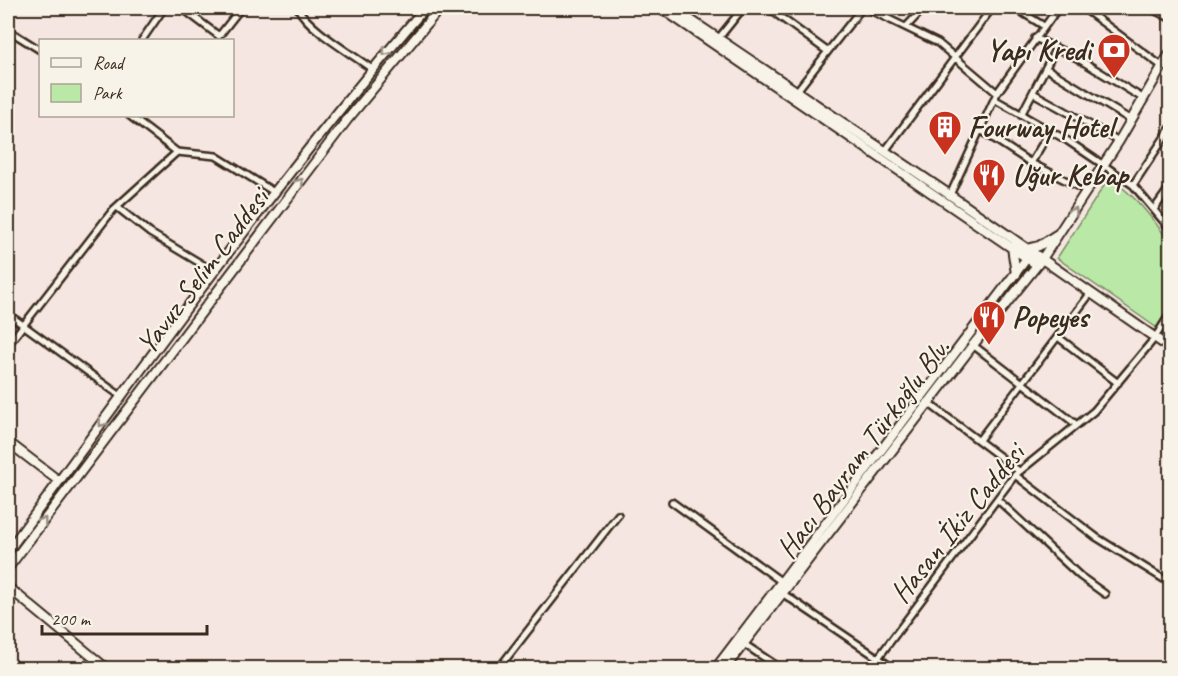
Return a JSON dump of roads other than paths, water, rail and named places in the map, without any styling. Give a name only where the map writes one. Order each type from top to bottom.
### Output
[{"type":"street","points":[[143,39],[164,8]]},
{"type":"street","points":[[182,8],[219,36],[241,8]]},
{"type":"street","points":[[298,8],[301,14],[317,28],[372,69]]},
{"type":"street","name":"Yavuz Selim Caddesi","points":[[8,550],[274,192],[424,8]]},
{"type":"street","name":"Yavuz Selim Caddesi","points":[[8,568],[286,200],[392,63],[440,8]]},
{"type":"street","points":[[661,8],[796,92],[885,151],[1027,258],[1040,262]]},
{"type":"street","points":[[673,8],[716,42],[1027,249],[1040,262],[1170,348]]},
{"type":"street","points":[[716,42],[743,8]]},
{"type":"street","points":[[768,8],[827,51]]},
{"type":"street","points":[[796,92],[864,8],[938,44],[995,96],[1021,115],[1133,184],[1170,229]]},
{"type":"street","points":[[906,27],[924,8]]},
{"type":"street","points":[[885,151],[992,8]]},
{"type":"street","points":[[1015,8],[1044,26]]},
{"type":"street","points":[[948,198],[995,96],[1058,8]]},
{"type":"street","points":[[1083,8],[1163,67]]},
{"type":"street","points":[[1150,8],[1170,18]]},
{"type":"street","points":[[8,30],[39,49]]},
{"type":"street","points":[[1035,38],[1144,99]]},
{"type":"street","points":[[1021,115],[1056,48]]},
{"type":"street","name":"Hacı Bayram Türkoğlu Blv.","points":[[925,400],[1040,262],[1119,141],[1170,52]]},
{"type":"street","points":[[1047,69],[1131,120]]},
{"type":"street","points":[[1033,93],[1119,141]]},
{"type":"street","points":[[131,117],[177,152],[216,156],[286,200]]},
{"type":"street","points":[[980,129],[1031,163],[1087,191]]},
{"type":"street","points":[[1133,184],[1170,129]]},
{"type":"street","points":[[1031,163],[1050,131]]},
{"type":"street","points":[[8,345],[81,248],[117,207],[177,152]]},
{"type":"street","points":[[1155,208],[1170,187]]},
{"type":"street","points":[[117,207],[150,233],[215,272]]},
{"type":"street","points":[[1027,249],[1039,246],[1060,233]]},
{"type":"street","points":[[1012,247],[1016,274]]},
{"type":"street","name":"Hacı Bayram Türkoğlu Blv.","points":[[725,669],[925,400],[1027,258]]},
{"type":"street","points":[[979,440],[1090,294]]},
{"type":"street","points":[[8,314],[122,397]]},
{"type":"street","name":"Hasan İkiz Caddesi","points":[[878,658],[1017,473],[1094,411],[1154,339],[1170,314]]},
{"type":"street","points":[[1058,338],[1118,383]]},
{"type":"street","points":[[973,345],[1077,425]]},
{"type":"street","points":[[925,400],[979,440],[1096,537],[1170,583]]},
{"type":"street","points":[[8,442],[59,481]]},
{"type":"street","points":[[998,500],[1080,576],[1105,594]]},
{"type":"street","points":[[672,502],[893,669]]},
{"type":"street","points":[[499,669],[618,515]]},
{"type":"street","points":[[8,587],[105,669]]},
{"type":"street","name":"Hacı Bayram Türkoğlu Blv.","points":[[716,669],[784,587]]},
{"type":"street","points":[[744,644],[780,669]]},
{"type":"street","points":[[1165,669],[1170,660]]},
{"type":"place","name":"Yapı Kredi","points":[[1114,79]]},
{"type":"place","name":"Fourway Hotel","points":[[945,156]]},
{"type":"place","name":"Uğur Kebap","points":[[989,204]]},
{"type":"place","name":"Popeyes","points":[[989,346]]}]
